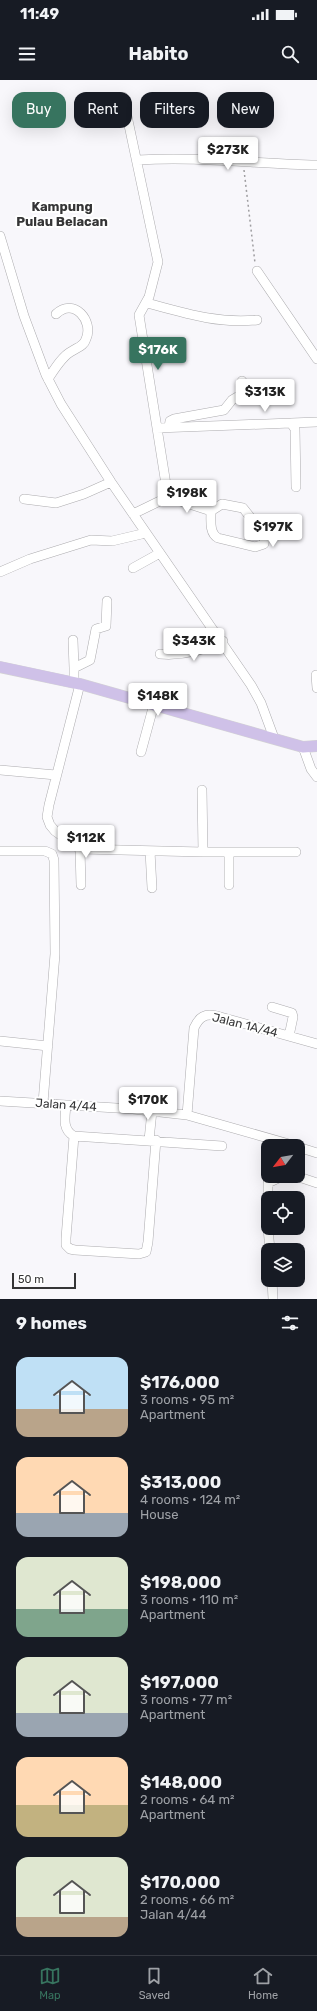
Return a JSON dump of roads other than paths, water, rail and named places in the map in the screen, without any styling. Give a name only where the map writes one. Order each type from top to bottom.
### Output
[{"type":"main road","points":[[0,667],[77,684],[154,704],[303,747],[317,746]]},
{"type":"street","points":[[130,128],[158,262],[147,303],[140,310],[139,315],[168,497]]},
{"type":"street","points":[[138,160],[243,161],[317,165]]},
{"type":"street","points":[[0,236],[24,316],[48,379],[61,404],[111,482],[223,641],[261,703],[274,738]]},
{"type":"street","points":[[257,271],[317,360]]},
{"type":"street","points":[[147,303],[209,320],[238,322],[257,320]]},
{"type":"street","points":[[48,379],[66,355],[84,344],[88,334],[87,324],[82,315],[75,308],[67,307],[56,314]]},
{"type":"street","points":[[169,427],[170,421],[174,418],[224,410],[232,400],[242,394],[242,380]]},
{"type":"street","points":[[224,410],[225,425]]},
{"type":"street","points":[[157,428],[317,422]]},
{"type":"street","points":[[291,423],[295,429],[296,487]]},
{"type":"street","points":[[24,499],[54,503],[84,494],[111,482]]},
{"type":"street","points":[[134,514],[168,497],[211,511]]},
{"type":"street","points":[[222,504],[243,508],[265,536],[264,544],[255,546],[216,537],[212,532],[211,511],[222,504]]},
{"type":"street","points":[[0,572],[30,559],[92,540],[112,541],[146,533]]},
{"type":"street","points":[[133,568],[160,553]]},
{"type":"street","points":[[74,668],[87,663],[92,658],[96,629],[106,626],[107,601]]},
{"type":"street","points":[[73,640],[74,668],[77,684],[49,805],[48,821],[56,831],[80,849],[203,852],[296,852]]},
{"type":"street","points":[[160,654],[178,654],[202,650],[223,641]]},
{"type":"street","points":[[316,675],[317,688]]},
{"type":"street","points":[[141,752],[154,704]]},
{"type":"street","points":[[303,747],[311,769],[317,777]]},
{"type":"street","points":[[0,770],[56,775]]},
{"type":"street","points":[[202,790],[203,852]]},
{"type":"street","points":[[80,849],[81,885]]},
{"type":"street","points":[[0,851],[45,851],[49,852],[54,857],[55,954],[43,1104]]},
{"type":"street","points":[[150,851],[152,888]]},
{"type":"street","points":[[229,852],[229,885]]},
{"type":"street","points":[[272,1007],[292,1013],[293,1017],[289,1036]]},
{"type":"street","name":"Jalan 1A/44","points":[[187,1115],[194,1028],[197,1021],[202,1017],[210,1014],[317,1044]]},
{"type":"street","points":[[0,1041],[48,1046]]},
{"type":"street","name":"Jalan 4/44","points":[[0,1101],[152,1111],[187,1115],[269,1139]]},
{"type":"street","points":[[66,1105],[65,1127],[68,1133],[74,1136],[153,1140],[222,1146]]},
{"type":"street","points":[[74,1136],[66,1245],[70,1249],[75,1250],[139,1254],[146,1252],[148,1242],[153,1140],[152,1111]]},
{"type":"street","name":"Jalan 4/44","points":[[305,1148],[317,1152]]},
{"type":"street","points":[[305,1179],[317,1182]]},
{"type":"street","points":[[273,1287],[274,1299]]},
{"type":"district","name":"Kampung Pulau Belacan","points":[[62,214]]}]
